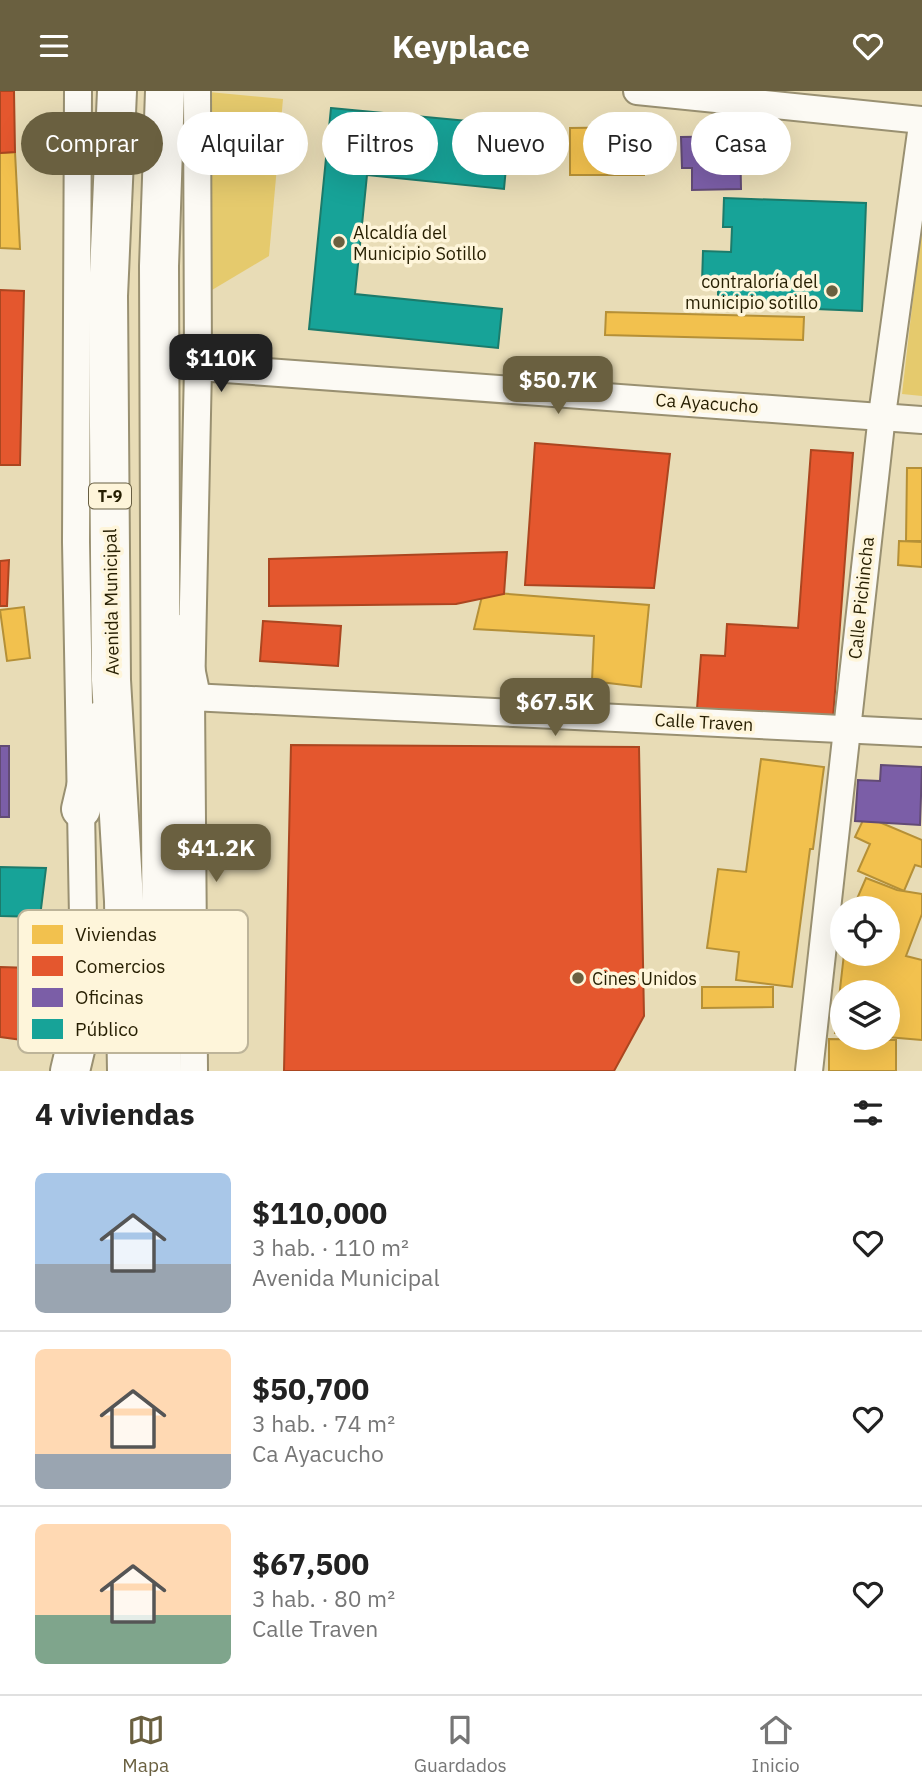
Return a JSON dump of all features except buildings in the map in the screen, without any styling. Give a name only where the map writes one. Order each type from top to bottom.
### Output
[{"type":"main road","name":"Avenida Municipal","points":[[117,91],[108,296],[111,680],[143,910]]},
{"type":"main road","name":"Avenida Municipal","points":[[141,910],[162,561],[159,265],[165,91]]},
{"type":"main road","points":[[162,561],[191,697]]},
{"type":"main road","points":[[81,809],[111,680]]},
{"type":"main road","points":[[69,1071],[74,1053]]},
{"type":"main road","name":"Avenida Municipal","points":[[127,1071],[129,1053]]},
{"type":"main road","name":"Avenida Municipal","points":[[160,1053],[162,1071]]},
{"type":"street","name":"Avenida Municipal","points":[[78,91],[76,542],[83,910]]},
{"type":"street","points":[[193,910],[191,697],[198,367],[197,91]]},
{"type":"street","points":[[637,91],[922,120]]},
{"type":"street","name":"Calle Pichincha","points":[[809,1071],[882,415],[922,125]]},
{"type":"street","name":"Ca Ayacucho","points":[[198,367],[922,420]]},
{"type":"street","name":"Calle Traven","points":[[191,697],[922,733]]},
{"type":"street","name":"Avenida Municipal","points":[[86,1053],[86,1071]]},
{"type":"street","points":[[194,1053],[194,1071]]},
{"type":"shaded area","points":[[209,92],[283,99],[282,112],[209,112]]},
{"type":"shaded area","points":[[210,175],[276,175],[269,256],[212,290]]},
{"type":"shaded area","points":[[922,221],[922,396],[902,394]]},
{"type":"place","name":"Alcaldía del Municipio Sotillo","points":[[339,242]]},
{"type":"place","name":"contraloría del municipio sotillo","points":[[832,291]]},
{"type":"place","name":"Cines Unidos","points":[[578,978]]}]
